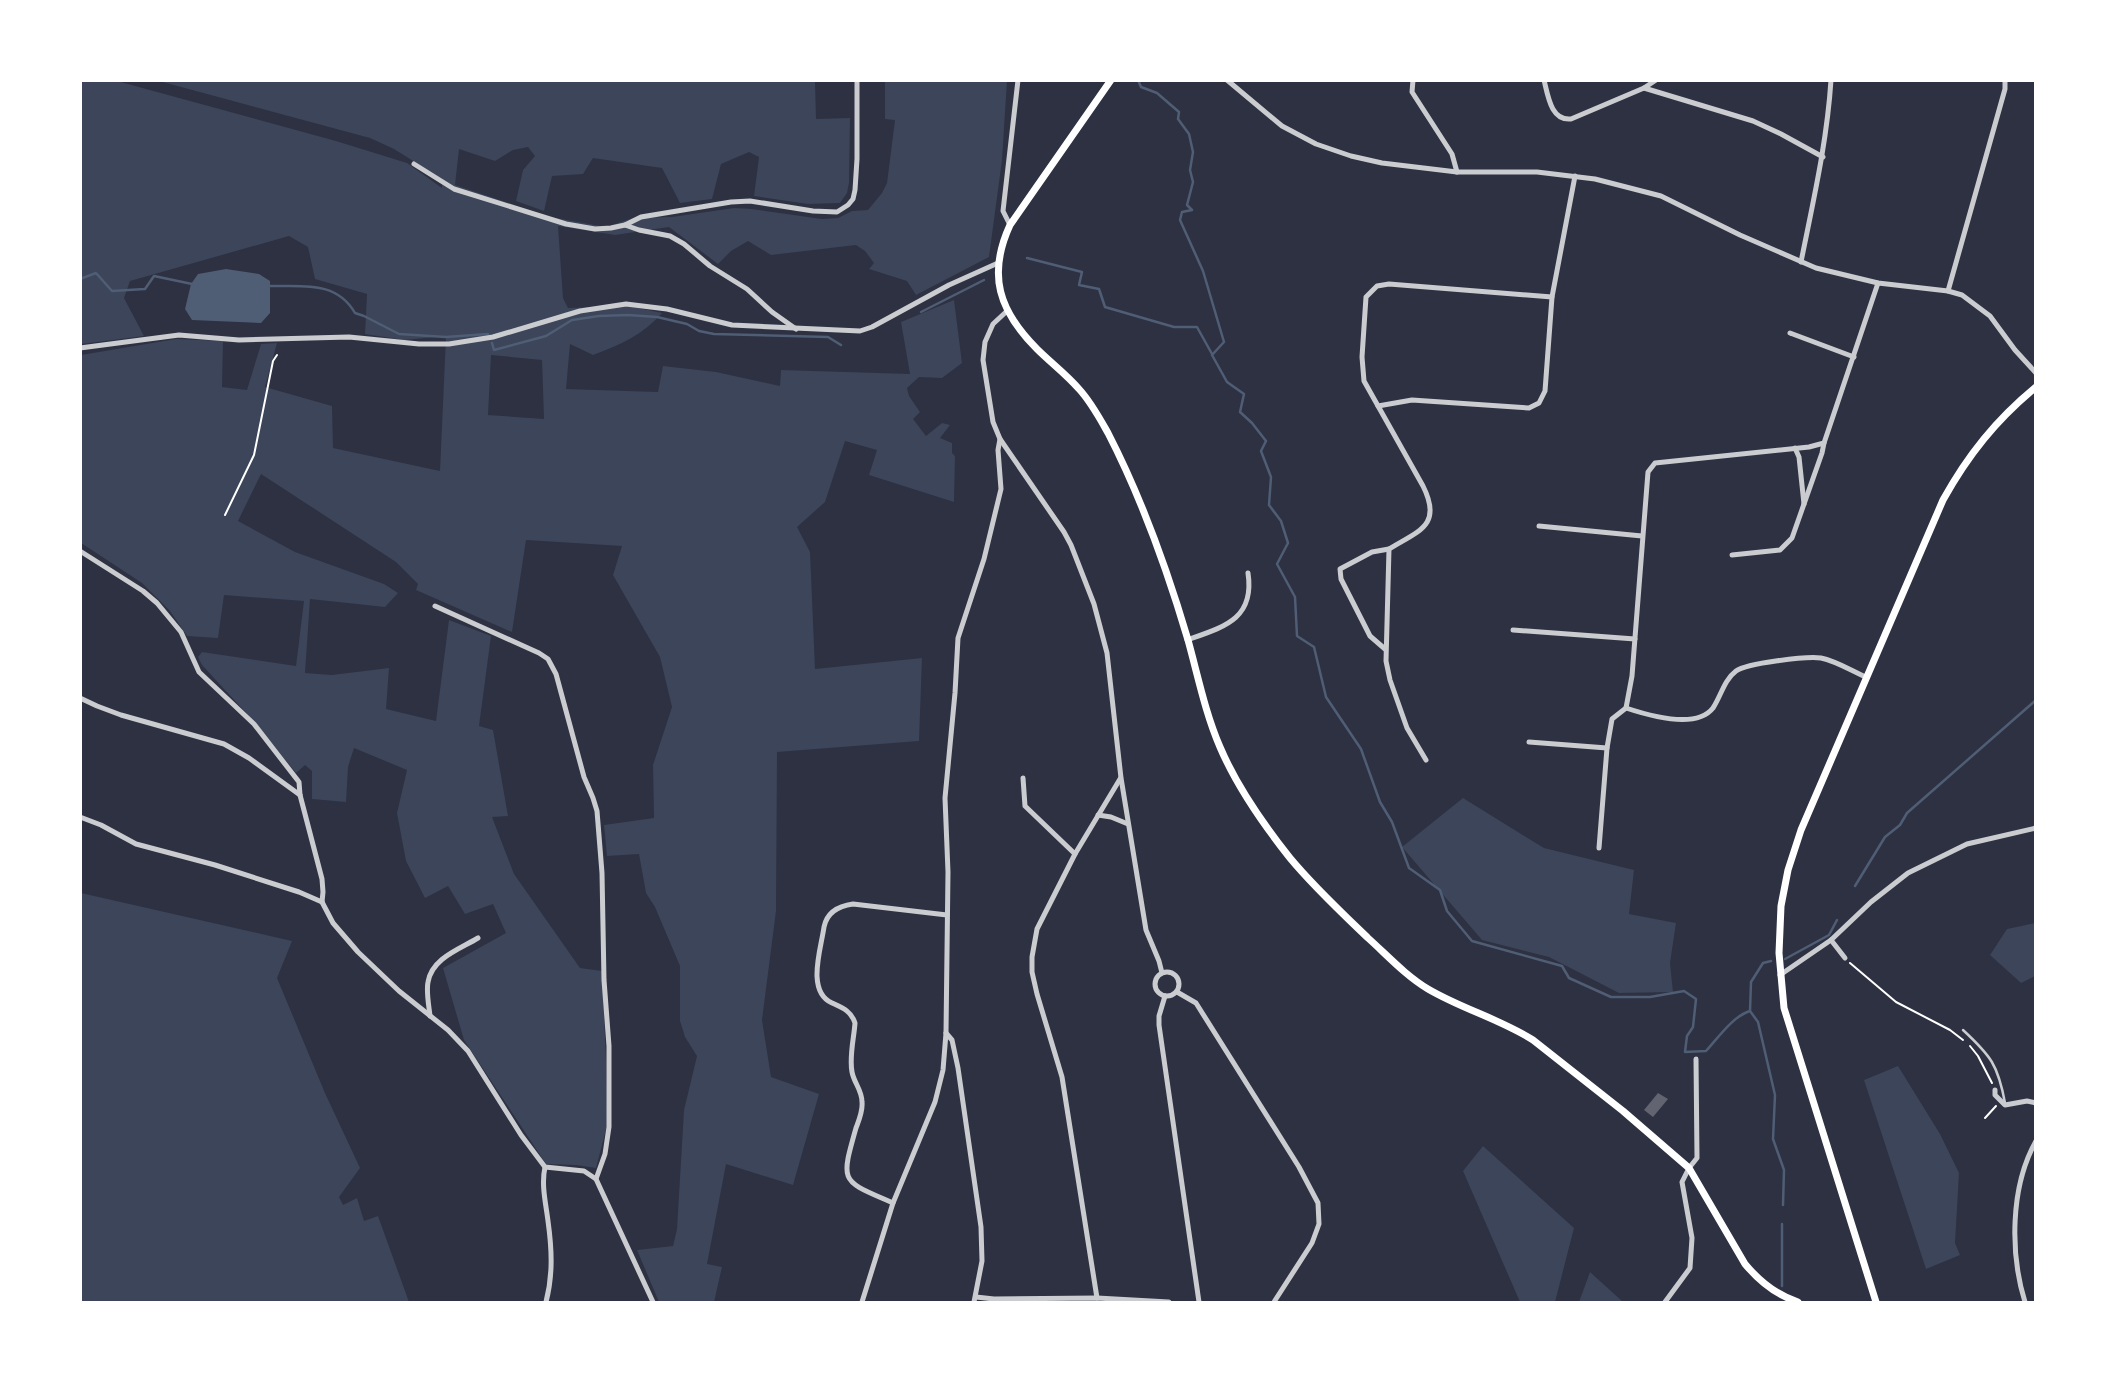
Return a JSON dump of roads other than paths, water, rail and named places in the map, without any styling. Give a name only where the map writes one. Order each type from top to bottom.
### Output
[{"type":"main road","points":[[1111,80],[1010,225],[1002,243],[998,263],[998,287],[1007,310],[1021,332],[1080,390],[1101,421],[1146,516],[1187,640],[1208,717],[1238,782],[1278,842],[1322,895],[1406,974],[1429,989],[1519,1031],[1563,1062],[1689,1168],[1745,1264],[1764,1284],[1786,1301],[1798,1303]]},
{"type":"main road","points":[[1876,1303],[1784,1008],[1780,975],[1781,906],[1788,870],[1801,830],[1943,500],[1973,450],[2035,387]]},
{"type":"street","points":[[414,164],[454,189],[566,224],[596,229],[625,225],[641,217],[731,202],[750,201],[829,213],[843,209],[853,199],[855,190],[857,80]]},
{"type":"street","points":[[1010,225],[1003,211],[1018,80]]},
{"type":"street","points":[[1227,80],[1282,126],[1319,145],[1351,156],[1382,163],[1457,172],[1537,172],[1595,178],[1661,196],[1801,262],[1878,283],[1962,295],[1990,316],[2035,373]]},
{"type":"street","points":[[1413,80],[1412,92],[1452,154],[1457,172]]},
{"type":"street","points":[[1544,80],[1553,111],[1565,120],[1644,88],[1656,80]]},
{"type":"street","points":[[1801,262],[1823,157],[1831,80]]},
{"type":"street","points":[[1948,291],[2005,89],[2005,80]]},
{"type":"street","points":[[1644,88],[1753,121],[1823,157]]},
{"type":"street","points":[[1378,406],[1412,400],[1516,408],[1529,408],[1539,403],[1545,391],[1552,297],[1575,176]]},
{"type":"street","points":[[625,225],[670,236],[684,244],[710,266],[747,289],[796,329]]},
{"type":"street","points":[[80,348],[178,335],[239,340],[349,337],[449,344],[493,337],[580,311],[626,304],[667,309],[732,325],[860,331],[998,263]]},
{"type":"street","points":[[1732,555],[1780,550],[1792,538],[1878,283]]},
{"type":"street","points":[[1385,649],[1370,636],[1341,579],[1340,569],[1372,552],[1388,549],[1421,529],[1429,521],[1432,512],[1427,494],[1364,381],[1362,357],[1366,297],[1377,286],[1389,284],[1552,297]]},
{"type":"street","points":[[1007,310],[993,324],[985,342],[983,360],[993,422],[1000,439],[1064,532],[1094,604],[1107,653],[1121,778],[1146,930],[1162,973]]},
{"type":"street","points":[[1790,333],[1854,357]]},
{"type":"street","points":[[864,1301],[892,1203],[935,1102],[943,1070],[947,915],[945,797],[958,638],[985,553],[1001,489],[998,450],[1000,439]]},
{"type":"street","points":[[1599,848],[1606,748],[1612,719],[1626,708],[1632,676],[1648,472],[1655,463],[1824,443]]},
{"type":"street","points":[[1795,448],[1799,457],[1804,504]]},
{"type":"street","points":[[1539,526],[1642,536]]},
{"type":"street","points":[[1388,549],[1385,649],[1390,680],[1403,718],[1426,760]]},
{"type":"street","points":[[80,551],[132,583],[157,603],[181,632],[199,672],[254,724],[299,782],[322,879],[322,902],[333,923],[358,952],[399,991],[448,1030],[468,1051],[545,1167],[584,1171],[596,1179],[653,1303]]},
{"type":"street","points":[[1187,640],[1213,631],[1243,610],[1249,597],[1248,573]]},
{"type":"street","points":[[435,606],[548,659],[556,674],[584,777],[597,811],[609,1046],[608,1140],[596,1179]]},
{"type":"street","points":[[1513,630],[1635,639]]},
{"type":"street","points":[[1626,708],[1647,716],[1691,719],[1703,716],[1712,709],[1734,672],[1744,666],[1808,657],[1823,659],[1866,677]]},
{"type":"street","points":[[80,698],[121,715],[225,744],[300,795]]},
{"type":"street","points":[[1529,742],[1606,748]]},
{"type":"street","points":[[1023,778],[1025,806],[1075,854]]},
{"type":"street","points":[[1097,1297],[1062,1077],[1037,994],[1032,957],[1037,929],[1075,854],[1121,778]]},
{"type":"street","points":[[1098,815],[1128,824]]},
{"type":"street","points":[[80,817],[136,844],[215,865],[322,902]]},
{"type":"street","points":[[1780,975],[1831,940],[1871,902],[1908,873],[1966,844],[2035,828]]},
{"type":"street","points":[[892,1203],[858,1188],[847,1174],[846,1164],[863,1106],[862,1094],[851,1070],[855,1023],[853,1018],[841,1006],[823,998],[816,981],[825,919],[833,910],[853,904],[947,915]]},
{"type":"street","points":[[430,1016],[428,983],[434,966],[478,938]]},
{"type":"street","points":[[1831,940],[1845,958]]},
{"type":"street","points":[[1170,972],[1177,976],[1180,984],[1177,992],[1174,995],[1160,995],[1155,988],[1156,979],[1162,973],[1170,972]]},
{"type":"street","points":[[1177,992],[1196,1003],[1318,1203],[1319,1224],[1312,1243],[1274,1303]]},
{"type":"street","points":[[1165,996],[1159,1025],[1199,1303]]},
{"type":"street","points":[[946,1033],[952,1040],[958,1068],[981,1227],[982,1261],[975,1300],[1097,1297],[1169,1303]]},
{"type":"street","points":[[1665,1303],[1690,1268],[1692,1238],[1682,1182],[1698,1158],[1696,1059]]},
{"type":"street","points":[[1995,1090],[1995,1095],[2005,1105],[2026,1101],[2035,1103]]},
{"type":"street","points":[[2025,1303],[2020,1288],[2014,1244],[2017,1204],[2025,1166],[2035,1141]]},
{"type":"street","points":[[545,1167],[542,1179],[551,1241],[552,1271],[546,1303]]},
{"type":"lane","points":[[1963,1030],[1993,1061],[2001,1081],[2005,1105]]},
{"type":"waterway","points":[[1138,80],[1141,87],[1157,93],[1179,112],[1178,119],[1189,134],[1193,152],[1190,170],[1193,182],[1187,205],[1192,210],[1182,212],[1180,220],[1203,271],[1224,342],[1212,355],[1227,382],[1244,394],[1240,412],[1266,441],[1261,451],[1271,477],[1269,505],[1281,521],[1288,543],[1277,564],[1295,597],[1297,636],[1314,647],[1326,697],[1361,749],[1380,802],[1392,822],[1409,868],[1440,890],[1447,911],[1472,941],[1562,966],[1569,978],[1611,997],[1650,997],[1684,991],[1696,999],[1693,1027],[1687,1036],[1685,1052],[1706,1051],[1732,1022],[1750,1011]]},
{"type":"waterway","points":[[1027,258],[1082,272],[1079,285],[1099,289],[1105,307],[1174,327],[1197,327],[1212,354]]},
{"type":"waterway","points":[[80,279],[96,273],[112,291],[145,289],[154,276],[192,284]]},
{"type":"waterway","points":[[921,312],[984,280]]},
{"type":"waterway","points":[[269,286],[306,286],[328,290],[347,302],[355,313],[399,334],[446,337],[488,334]]},
{"type":"waterway","points":[[492,343],[494,350],[546,336],[572,320],[628,315],[657,317],[714,334],[828,337],[841,345]]},
{"type":"waterway","points":[[1855,886],[1885,837],[1900,825],[1907,813],[2036,700]]},
{"type":"waterway","points":[[1785,959],[1829,935],[1837,920]]},
{"type":"waterway","points":[[1771,961],[1763,963],[1751,982],[1750,1011],[1758,1022],[1775,1095],[1773,1139],[1784,1170],[1783,1205]]},
{"type":"waterway","points":[[1782,1224],[1782,1286]]}]
